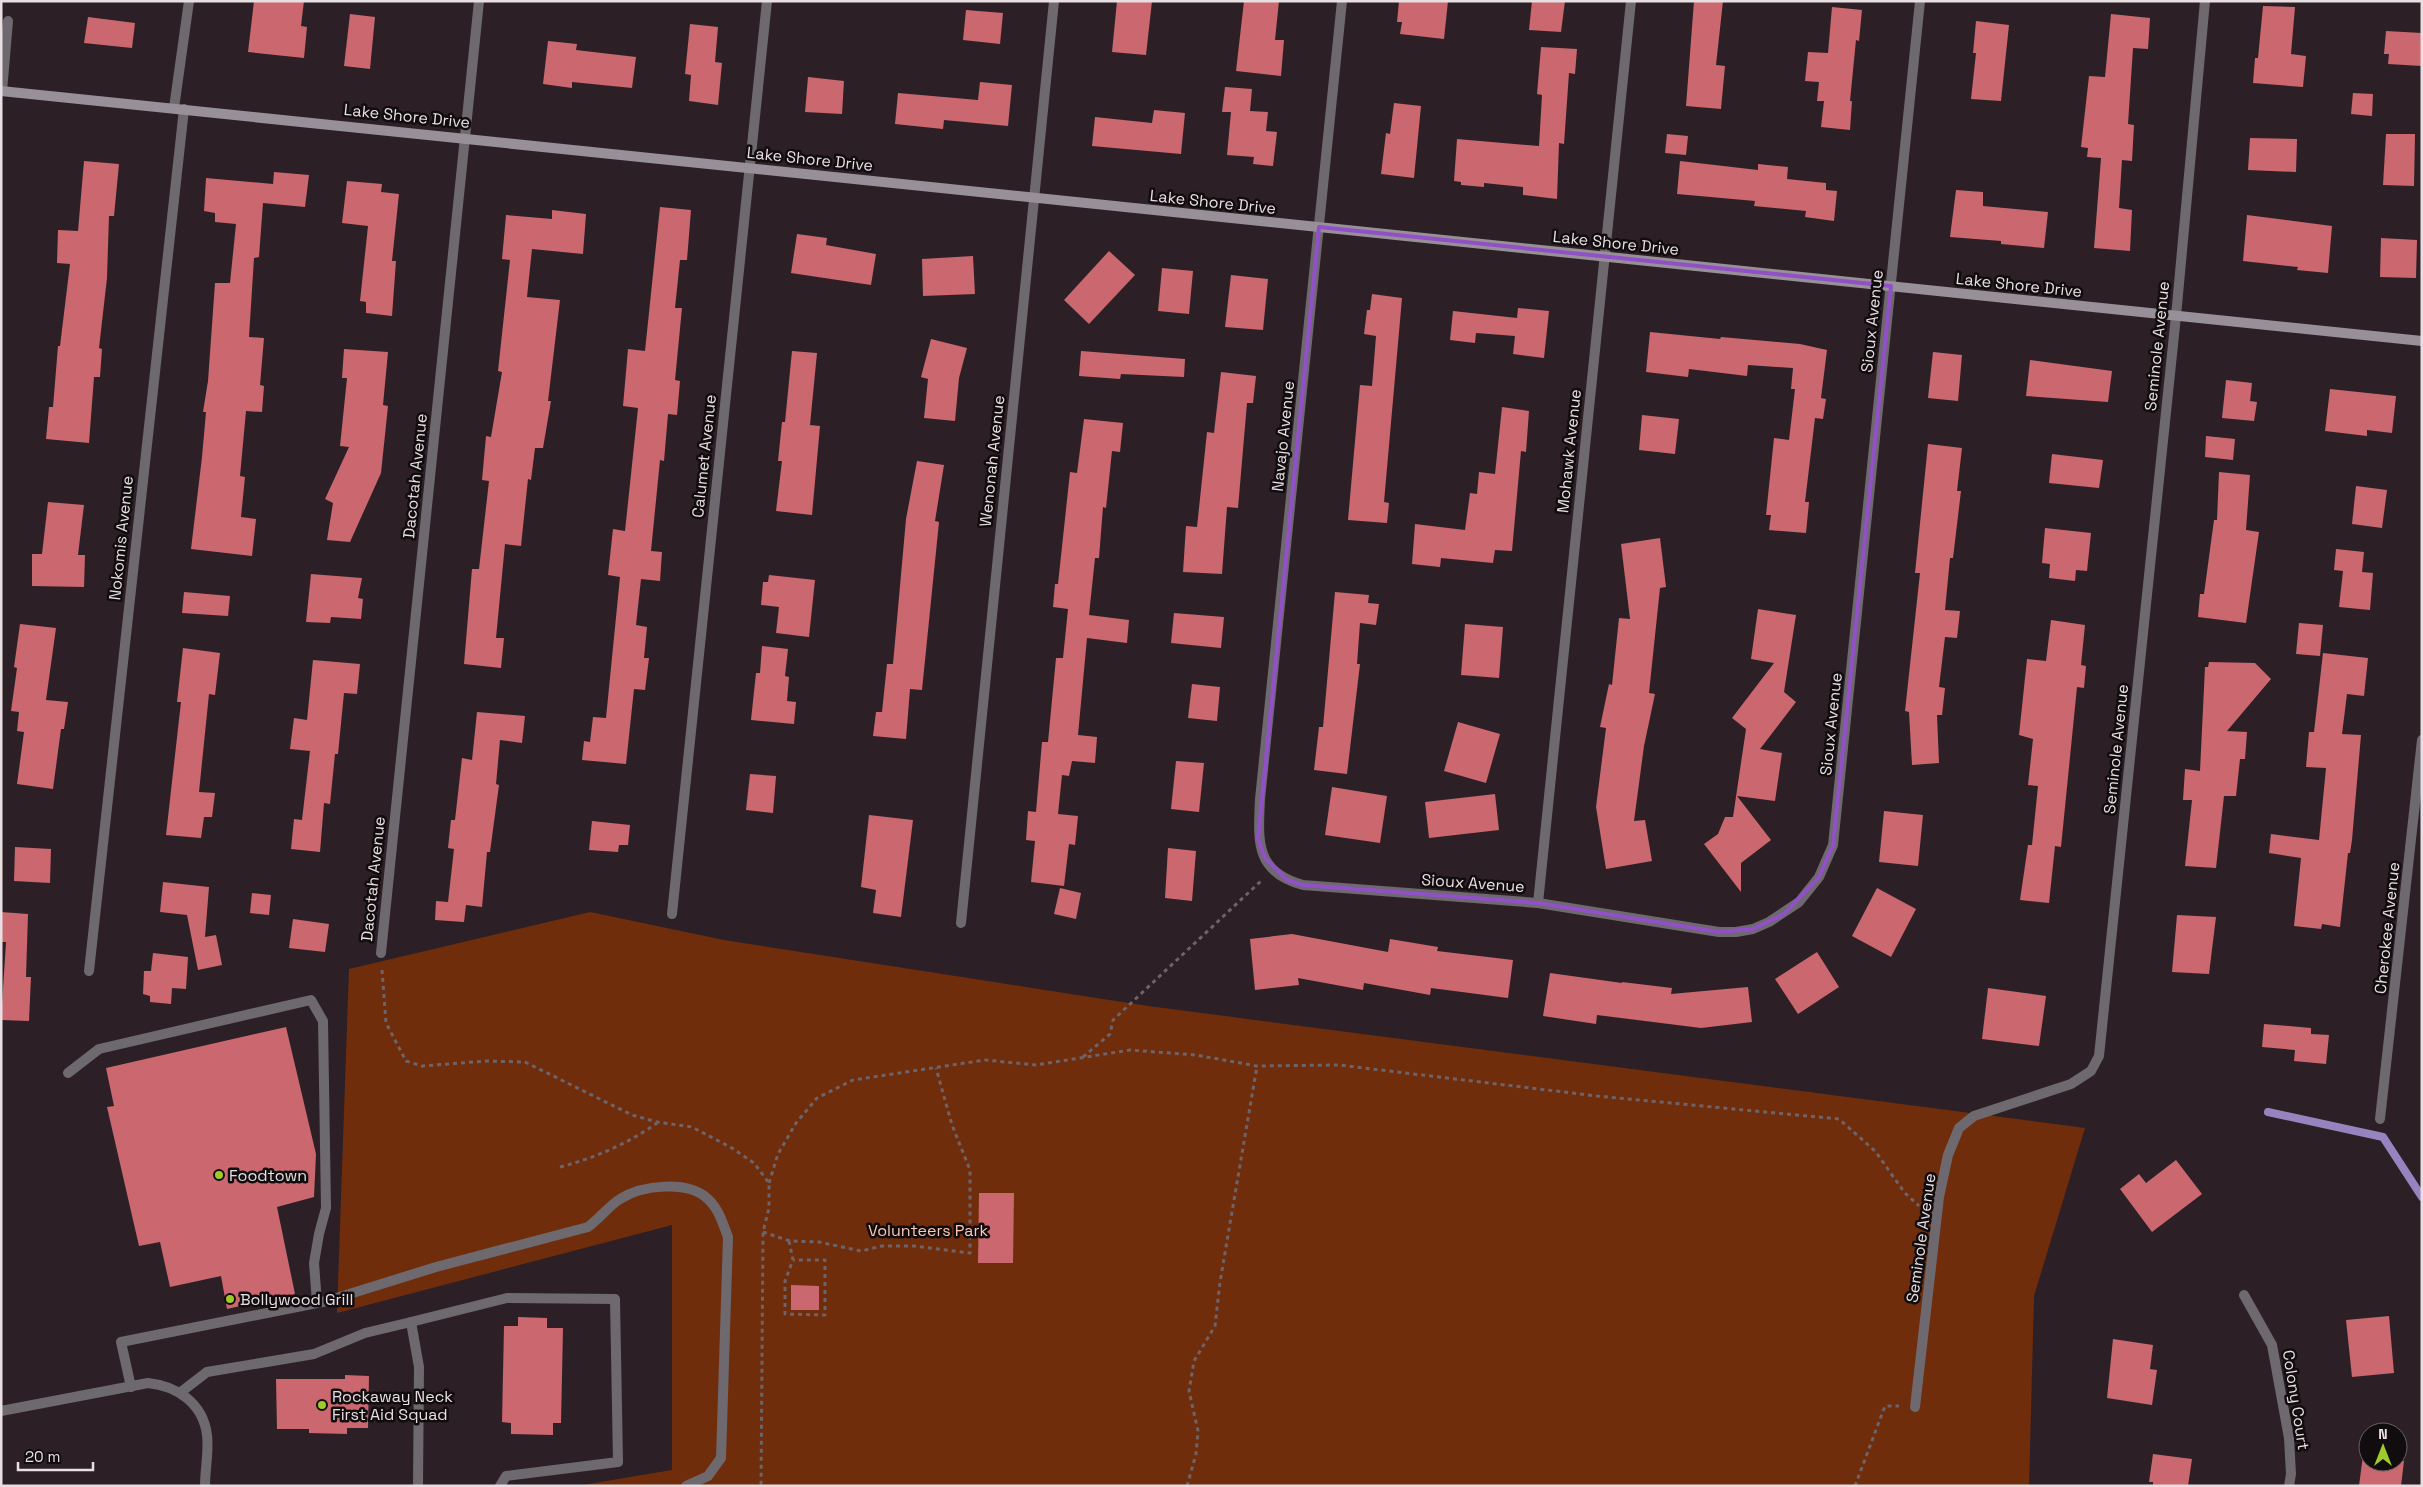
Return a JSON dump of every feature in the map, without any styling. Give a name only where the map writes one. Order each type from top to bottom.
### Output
[{"type":"street","name":"Nokomis Avenue","points":[[89,971],[189,1]]},
{"type":"street","name":"Dacotah Avenue","points":[[381,953],[479,1]]},
{"type":"street","name":"Calumet Avenue","points":[[672,914],[767,1]]},
{"type":"street","name":"Wenonah Avenue","points":[[960,923],[1054,1]]},
{"type":"street","name":"Navajo Avenue","points":[[1273,870],[1265,858],[1258,839],[1260,800],[1342,1]]},
{"type":"street","name":"Mohawk Avenue","points":[[1538,903],[1631,1]]},
{"type":"street","name":"Sioux Avenue","points":[[1273,870],[1286,880],[1303,885],[1538,903],[1718,932],[1736,932],[1753,929],[1784,914],[1798,902],[1819,877],[1834,846],[1920,1]]},
{"type":"street","name":"Seminole Avenue","points":[[1915,1407],[1936,1222],[1948,1155],[1958,1128],[1974,1116],[2071,1084],[2090,1071],[2099,1056],[2176,316],[2205,1]]},
{"type":"street","points":[[2,91],[8,21]]},
{"type":"street","name":"Lake Shore Drive","points":[[2,91],[466,137],[1033,198],[2422,341]]},
{"type":"street","name":"Cherokee Avenue","points":[[2380,1118],[2422,740]]},
{"type":"street","points":[[68,1072],[99,1049],[311,1000],[322,1021],[326,1189],[326,1208],[314,1263],[318,1303]]},
{"type":"street","points":[[131,1387],[121,1342],[318,1303],[357,1293],[436,1267],[588,1227],[603,1216],[619,1199],[638,1190],[666,1187],[691,1190],[708,1199],[721,1216],[728,1237],[721,1458],[708,1476],[686,1486]]},
{"type":"street","name":"Colony Court","points":[[2244,1295],[2272,1345],[2289,1438],[2291,1474],[2289,1486]]},
{"type":"street","points":[[181,1392],[207,1372],[314,1354],[365,1333],[507,1298],[614,1299],[618,1462],[506,1476],[500,1486]]},
{"type":"street","points":[[411,1322],[419,1367],[418,1486]]},
{"type":"street","points":[[1,1411],[148,1383],[165,1385],[181,1392],[193,1404],[202,1418],[207,1435],[205,1486]]},
{"type":"path","points":[[1082,1059],[1110,1034],[1113,1020],[1273,870]]},
{"type":"path","points":[[768,1183],[778,1154],[796,1123],[817,1098],[853,1080],[985,1060],[1036,1065],[1130,1050],[1196,1054],[1257,1066],[1339,1065],[1597,1096],[1838,1118],[1875,1151],[1905,1192],[1936,1222]]},
{"type":"path","points":[[1186,1486],[1196,1454],[1198,1431],[1189,1391],[1194,1361],[1215,1326],[1222,1273],[1257,1066]]},
{"type":"path","points":[[763,1232],[789,1240],[819,1242],[861,1251],[882,1246],[914,1246],[970,1253],[970,1170],[952,1125],[936,1068]]},
{"type":"path","points":[[560,1167],[606,1152],[638,1136],[657,1122]]},
{"type":"path","points":[[789,1240],[793,1260],[785,1281],[785,1314],[825,1315],[825,1260],[793,1260]]},
{"type":"path","points":[[1855,1486],[1884,1406],[1915,1407]]},
{"type":"highlighted area","points":[[1319,227],[1891,286],[1833,845],[1819,877],[1784,914],[1753,929],[1719,932],[1538,903],[1303,885],[1287,880],[1265,858],[1258,839]]},
{"type":"green space","name":"Volunteers Park","points":[[590,912],[724,940],[1148,1006],[2085,1128],[2034,1296],[2029,1486],[577,1486],[672,1470],[672,1225],[337,1313],[349,969]]},
{"type":"building","points":[[254,1],[304,1],[301,26],[307,27],[304,58],[248,52]]},
{"type":"building","points":[[1117,1],[1152,1],[1146,55],[1112,52]]},
{"type":"building","points":[[1244,1],[1279,1],[1275,40],[1284,40],[1281,76],[1236,71]]},
{"type":"building","points":[[1399,1],[1448,1],[1444,39],[1400,34],[1402,22],[1397,22]]},
{"type":"building","points":[[1532,1],[1565,1],[1561,32],[1529,30]]},
{"type":"building","points":[[1694,1],[1723,1],[1716,65],[1725,66],[1721,109],[1686,106]]},
{"type":"building","points":[[2263,6],[2295,7],[2291,54],[2306,56],[2303,87],[2253,83],[2255,58],[2258,58]]},
{"type":"building","points":[[1832,7],[1862,10],[1859,41],[1856,40],[1850,101],[1852,101],[1850,130],[1821,127],[1824,101],[1817,101],[1819,82],[1805,81],[1808,52],[1828,53]]},
{"type":"building","points":[[966,10],[1003,13],[1000,44],[963,40]]},
{"type":"building","points":[[350,14],[375,17],[370,69],[344,66]]},
{"type":"building","points":[[2111,14],[2150,18],[2148,49],[2133,48],[2128,124],[2134,125],[2132,161],[2122,160],[2119,208],[2132,210],[2130,251],[2094,248],[2101,158],[2087,157],[2088,148],[2081,147],[2089,76],[2105,77]]},
{"type":"building","points":[[88,17],[135,23],[132,48],[84,43]]},
{"type":"building","points":[[1976,21],[2009,25],[2001,101],[1971,99],[1976,53],[1973,53]]},
{"type":"building","points":[[690,24],[718,27],[715,62],[722,63],[718,105],[689,101],[691,75],[685,74]]},
{"type":"building","points":[[2386,31],[2422,33],[2422,66],[2388,64],[2389,54],[2384,54]]},
{"type":"building","points":[[548,41],[577,44],[576,50],[636,57],[632,88],[572,82],[572,88],[543,84]]},
{"type":"building","points":[[1541,47],[1577,49],[1575,74],[1569,73],[1564,144],[1559,143],[1557,199],[1523,195],[1523,187],[1484,183],[1484,187],[1461,185],[1461,182],[1454,181],[1457,139],[1539,146],[1542,95],[1537,94]]},
{"type":"building","points":[[808,77],[844,81],[842,114],[805,112]]},
{"type":"building","points":[[980,82],[1012,85],[1008,126],[944,120],[943,129],[895,124],[898,93],[978,100]]},
{"type":"building","points":[[1225,87],[1252,89],[1250,111],[1268,112],[1266,131],[1277,132],[1273,166],[1253,164],[1254,157],[1227,155],[1231,112],[1222,112]]},
{"type":"building","points":[[2353,93],[2373,94],[2372,116],[2351,114]]},
{"type":"building","points":[[1394,103],[1421,106],[1414,178],[1381,174],[1386,133],[1390,134]]},
{"type":"building","points":[[1154,110],[1185,113],[1181,154],[1092,146],[1095,117],[1152,123]]},
{"type":"building","points":[[1667,134],[1688,136],[1686,155],[1665,153]]},
{"type":"building","points":[[2386,134],[2415,134],[2414,186],[2383,185]]},
{"type":"building","points":[[2250,138],[2297,139],[2296,172],[2248,170]]},
{"type":"building","points":[[84,161],[119,164],[114,216],[109,216],[107,278],[99,348],[102,349],[100,377],[94,377],[89,443],[46,439],[49,407],[53,407],[58,346],[60,346],[70,264],[57,263],[58,230],[78,231]]},
{"type":"building","points":[[1680,161],[1758,170],[1758,164],[1788,167],[1787,179],[1826,183],[1826,190],[1837,191],[1834,221],[1805,217],[1806,211],[1754,206],[1755,201],[1677,194]]},
{"type":"building","points":[[274,172],[309,175],[305,207],[263,203],[259,257],[254,258],[249,337],[264,338],[260,385],[264,386],[262,412],[246,411],[240,476],[245,477],[241,517],[256,519],[252,556],[191,549],[202,457],[206,412],[203,412],[208,381],[215,283],[230,283],[236,224],[215,222],[215,213],[204,211],[206,178],[273,184]]},
{"type":"building","points":[[347,181],[382,184],[381,192],[399,194],[392,261],[396,261],[392,316],[366,313],[366,302],[360,301],[368,226],[342,223]]},
{"type":"building","points":[[1956,190],[1983,192],[1983,206],[2048,212],[2044,248],[2001,244],[2001,241],[1950,237]]},
{"type":"building","points":[[660,207],[691,210],[687,260],[680,260],[675,308],[682,308],[675,380],[680,381],[677,415],[668,414],[664,461],[660,460],[651,551],[662,552],[660,581],[641,579],[636,625],[647,627],[644,658],[649,658],[645,690],[634,689],[626,764],[582,760],[584,741],[590,742],[593,717],[606,718],[620,577],[608,575],[613,529],[625,531],[638,408],[623,406],[628,349],[645,351]]},
{"type":"building","points":[[552,210],[586,214],[583,254],[532,249],[527,297],[560,300],[548,401],[551,401],[543,448],[535,448],[531,480],[528,479],[521,546],[505,544],[496,638],[504,638],[501,668],[464,664],[472,569],[479,569],[489,481],[482,480],[486,436],[491,437],[502,372],[498,371],[510,260],[502,259],[506,215],[552,219]]},
{"type":"building","points":[[2247,215],[2332,226],[2328,273],[2297,270],[2298,267],[2243,261]]},
{"type":"building","points":[[797,234],[827,238],[826,245],[876,254],[871,285],[791,273]]},
{"type":"building","points":[[2381,238],[2417,240],[2416,278],[2380,277]]},
{"type":"building","points":[[1109,251],[1135,275],[1089,324],[1064,300]]},
{"type":"building","points":[[973,256],[975,294],[923,296],[922,259]]},
{"type":"building","points":[[1162,268],[1193,271],[1189,314],[1158,311]]},
{"type":"building","points":[[1231,275],[1268,279],[1263,330],[1225,327]]},
{"type":"building","points":[[1372,294],[1402,298],[1384,502],[1389,503],[1387,523],[1348,520],[1360,385],[1372,386],[1376,336],[1364,334],[1367,310],[1370,310]]},
{"type":"building","points":[[1518,308],[1549,311],[1544,358],[1513,354],[1515,336],[1476,333],[1475,343],[1450,340],[1453,311],[1517,318]]},
{"type":"building","points":[[1650,332],[1800,344],[1827,350],[1821,398],[1826,399],[1823,419],[1815,418],[1805,502],[1809,502],[1806,533],[1769,530],[1771,515],[1766,515],[1774,438],[1789,440],[1795,389],[1791,389],[1793,368],[1748,365],[1747,376],[1689,369],[1688,377],[1646,372]]},
{"type":"building","points":[[931,339],[967,348],[959,378],[955,421],[924,418],[928,379],[921,377]]},
{"type":"building","points":[[344,349],[388,352],[383,405],[388,406],[381,473],[350,542],[327,540],[333,503],[325,499],[349,447],[340,446],[347,378],[342,378]]},
{"type":"building","points":[[792,351],[817,353],[810,425],[820,426],[812,515],[776,511],[782,461],[778,461],[782,422],[785,422]]},
{"type":"building","points":[[1081,351],[1185,359],[1184,377],[1121,374],[1120,379],[1079,376]]},
{"type":"building","points":[[1933,352],[1962,355],[1958,401],[1928,398]]},
{"type":"building","points":[[2030,360],[2112,371],[2108,402],[2026,396]]},
{"type":"building","points":[[1221,372],[1256,376],[1253,403],[1247,403],[1238,508],[1227,507],[1222,574],[1183,572],[1186,526],[1197,527],[1207,432],[1214,433]]},
{"type":"building","points":[[2226,380],[2252,383],[2250,401],[2257,402],[2254,421],[2222,418]]},
{"type":"building","points":[[2330,389],[2396,396],[2392,433],[2367,430],[2367,436],[2325,431]]},
{"type":"building","points":[[1502,407],[1529,411],[1526,452],[1521,451],[1512,551],[1495,550],[1493,563],[1441,558],[1440,567],[1412,564],[1415,524],[1465,530],[1470,493],[1477,494],[1479,472],[1495,474]]},
{"type":"building","points":[[1642,415],[1679,419],[1675,454],[1639,450]]},
{"type":"building","points":[[1084,419],[1123,423],[1120,452],[1112,451],[1106,508],[1103,507],[1099,558],[1095,558],[1089,615],[1129,620],[1127,643],[1087,638],[1078,735],[1097,737],[1095,763],[1072,761],[1069,776],[1062,775],[1058,814],[1078,816],[1075,845],[1069,844],[1064,886],[1031,882],[1035,841],[1026,840],[1028,811],[1036,812],[1042,742],[1048,742],[1056,658],[1063,658],[1068,609],[1053,607],[1055,584],[1058,584],[1070,472],[1077,473]]},
{"type":"building","points":[[2206,436],[2235,439],[2233,460],[2205,457]]},
{"type":"building","points":[[1928,444],[1962,448],[1957,491],[1961,491],[1953,558],[1950,558],[1945,610],[1960,611],[1957,638],[1945,637],[1939,687],[1945,688],[1942,715],[1937,715],[1939,763],[1912,765],[1909,712],[1905,711],[1920,573],[1915,573]]},
{"type":"building","points":[[2052,454],[2103,460],[2099,488],[2049,483]]},
{"type":"building","points":[[917,461],[944,465],[935,521],[939,522],[922,690],[910,689],[906,739],[873,736],[876,712],[882,712],[887,664],[893,664],[906,519]]},
{"type":"building","points":[[2219,472],[2250,475],[2246,530],[2259,532],[2246,623],[2198,617],[2200,594],[2204,594],[2214,520],[2217,520]]},
{"type":"building","points":[[2356,486],[2387,490],[2382,528],[2352,524]]},
{"type":"building","points":[[48,502],[84,505],[78,555],[85,555],[84,587],[32,586],[32,554],[42,554]]},
{"type":"building","points":[[2045,528],[2091,533],[2087,571],[2076,570],[2075,581],[2049,578],[2050,564],[2042,563]]},
{"type":"building","points":[[1660,538],[1666,587],[1660,588],[1649,693],[1655,694],[1644,746],[1634,821],[1645,820],[1652,861],[1606,869],[1596,807],[1606,728],[1600,727],[1609,684],[1612,685],[1619,618],[1630,619],[1621,544]]},
{"type":"building","points":[[2336,549],[2364,552],[2362,572],[2373,573],[2370,610],[2339,607],[2343,571],[2334,570]]},
{"type":"building","points":[[311,574],[362,578],[358,598],[363,599],[361,619],[331,617],[330,623],[306,622]]},
{"type":"building","points":[[769,575],[815,580],[809,637],[776,633],[779,607],[761,605],[763,582],[768,582]]},
{"type":"building","points":[[184,592],[230,596],[228,616],[182,613]]},
{"type":"building","points":[[1335,592],[1369,595],[1368,603],[1379,604],[1376,625],[1360,623],[1357,664],[1360,664],[1347,774],[1314,770],[1319,727],[1323,727]]},
{"type":"building","points":[[1758,609],[1796,615],[1784,692],[1796,702],[1760,749],[1782,753],[1775,801],[1737,796],[1771,840],[1741,863],[1741,892],[1704,844],[1718,834],[1725,817],[1733,817],[1746,729],[1732,718],[1774,663],[1751,659]]},
{"type":"building","points":[[1174,613],[1224,617],[1221,648],[1171,643]]},
{"type":"building","points":[[2051,620],[2085,625],[2081,665],[2086,666],[2084,688],[2077,687],[2061,847],[2055,846],[2049,903],[2020,900],[2028,845],[2032,845],[2038,786],[2028,785],[2033,739],[2019,735],[2027,659],[2046,661]]},
{"type":"building","points":[[2299,623],[2323,625],[2320,656],[2296,654]]},
{"type":"building","points":[[20,624],[56,628],[46,700],[68,702],[64,729],[61,729],[53,789],[17,784],[24,732],[17,731],[19,712],[11,711],[17,668],[14,667]]},
{"type":"building","points":[[1465,624],[1503,627],[1499,678],[1461,675]]},
{"type":"building","points":[[762,646],[788,649],[785,676],[789,677],[787,701],[796,702],[794,724],[751,720],[756,673],[760,673]]},
{"type":"building","points":[[183,648],[220,653],[215,695],[209,694],[199,792],[215,793],[212,817],[204,817],[201,838],[166,835],[181,702],[177,702]]},
{"type":"building","points":[[2323,653],[2368,658],[2364,696],[2347,694],[2342,734],[2361,735],[2352,840],[2350,853],[2348,853],[2340,927],[2322,924],[2321,929],[2294,926],[2301,858],[2269,853],[2271,834],[2319,840],[2326,768],[2306,767],[2309,732],[2314,732]]},
{"type":"building","points":[[313,660],[360,664],[357,694],[344,693],[338,754],[335,754],[330,804],[324,803],[320,852],[291,849],[294,819],[302,820],[310,751],[290,749],[294,718],[307,720]]},
{"type":"building","points":[[2209,662],[2255,663],[2271,679],[2227,731],[2247,732],[2245,759],[2240,759],[2236,796],[2224,796],[2216,868],[2185,866],[2192,800],[2183,800],[2185,769],[2200,771],[2205,667],[2208,667]]},
{"type":"building","points":[[1192,684],[1220,687],[1217,721],[1188,718]]},
{"type":"building","points":[[477,712],[525,716],[522,743],[500,740],[496,784],[499,785],[490,852],[487,852],[482,907],[466,905],[464,922],[435,920],[436,901],[448,902],[454,849],[448,848],[451,820],[455,820],[462,758],[472,760]]},
{"type":"building","points":[[1458,722],[1500,734],[1486,783],[1444,771]]},
{"type":"building","points":[[1176,761],[1204,763],[1199,812],[1171,809]]},
{"type":"building","points":[[750,774],[776,776],[773,813],[746,810]]},
{"type":"building","points":[[1332,787],[1387,796],[1380,843],[1325,835]]},
{"type":"building","points":[[1495,794],[1499,830],[1429,838],[1425,802]]},
{"type":"building","points":[[1884,811],[1923,815],[1918,866],[1879,862]]},
{"type":"building","points":[[869,815],[913,820],[901,917],[873,913],[876,890],[861,887]]},
{"type":"building","points":[[592,821],[630,825],[628,845],[619,845],[618,852],[589,850]]},
{"type":"building","points":[[15,847],[51,849],[50,883],[14,881]]},
{"type":"building","points":[[1168,848],[1196,851],[1192,901],[1165,898]]},
{"type":"building","points":[[163,882],[209,887],[205,937],[216,935],[222,965],[198,970],[187,915],[160,912]]},
{"type":"building","points":[[1060,888],[1081,893],[1076,919],[1054,914]]},
{"type":"building","points":[[1877,888],[1916,909],[1891,957],[1852,936]]},
{"type":"building","points":[[252,893],[271,895],[269,915],[250,913]]},
{"type":"building","points":[[1,912],[28,914],[26,977],[31,977],[29,1021],[1,1020],[6,942],[1,942]]},
{"type":"building","points":[[2177,915],[2216,917],[2209,974],[2172,972]]},
{"type":"building","points":[[293,919],[329,924],[325,952],[289,948]]},
{"type":"building","points":[[1292,934],[1388,952],[1390,939],[1438,947],[1437,951],[1513,960],[1508,998],[1431,988],[1430,995],[1364,983],[1363,990],[1298,978],[1299,985],[1255,990],[1250,939]]},
{"type":"building","points":[[1817,952],[1839,987],[1798,1014],[1775,979]]},
{"type":"building","points":[[153,953],[188,957],[186,989],[172,988],[171,1004],[150,1002],[150,996],[143,994],[144,971],[151,971]]},
{"type":"building","points":[[1550,973],[1672,988],[1671,994],[1748,987],[1752,1022],[1701,1028],[1597,1015],[1596,1024],[1543,1016]]},
{"type":"building","points":[[1988,988],[2046,996],[2039,1046],[1982,1039]]},
{"type":"building","points":[[2264,1024],[2311,1028],[2311,1034],[2329,1035],[2326,1064],[2294,1061],[2295,1050],[2262,1047]]},
{"type":"building","name":"Foodtown","points":[[286,1027],[316,1154],[314,1197],[277,1207],[295,1294],[227,1309],[221,1276],[170,1287],[160,1242],[139,1246],[107,1107],[114,1106],[106,1068]]},
{"type":"building","points":[[2176,1160],[2202,1194],[2152,1232],[2120,1189],[2139,1174],[2146,1183]]},
{"type":"building","points":[[979,1193],[1014,1193],[1013,1263],[978,1263]]},
{"type":"building","points":[[791,1285],[819,1286],[819,1310],[791,1310]]},
{"type":"building","points":[[2389,1316],[2394,1373],[2352,1377],[2346,1320]]},
{"type":"building","points":[[518,1317],[547,1318],[547,1328],[563,1328],[561,1423],[553,1423],[553,1435],[511,1434],[511,1423],[502,1422],[504,1326],[518,1326]]},
{"type":"building","points":[[2113,1339],[2153,1345],[2150,1369],[2157,1370],[2152,1405],[2107,1398]]},
{"type":"building","name":"Rockaway Neck First Aid Squad","points":[[345,1375],[369,1376],[368,1428],[347,1428],[347,1434],[309,1433],[309,1429],[277,1429],[276,1379],[345,1379]]},
{"type":"building","points":[[2153,1454],[2192,1459],[2188,1486],[2153,1486],[2153,1482],[2149,1482]]},
{"type":"building","points":[[2361,1472],[2403,1472],[2401,1486],[2359,1486]]},
{"type":"waterway","points":[[2268,1112],[2383,1137],[2422,1197]]},
{"type":"place","name":"Foodtown","points":[[219,1175]]},
{"type":"place","name":"Bollywood Grill","points":[[230,1299]]},
{"type":"place","name":"Rockaway Neck First Aid Squad","points":[[322,1405]]}]
